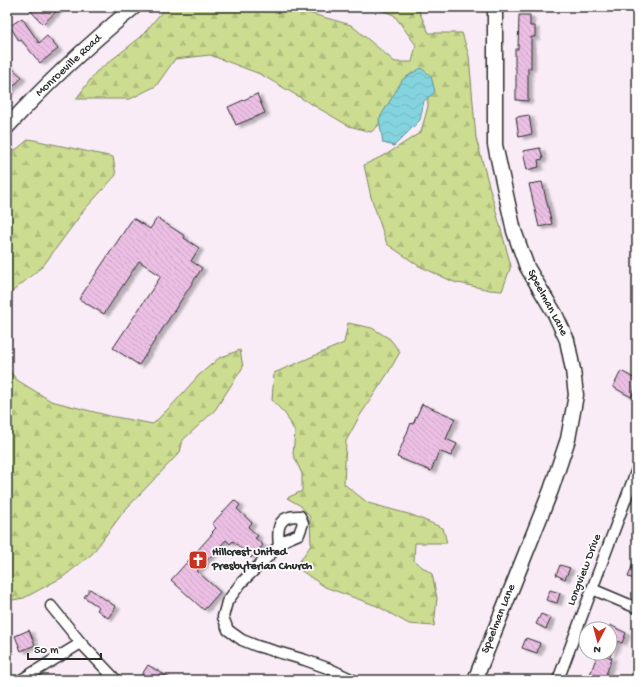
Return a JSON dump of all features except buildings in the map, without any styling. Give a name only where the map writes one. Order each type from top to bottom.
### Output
[{"type":"street","name":"Monroeville Road","points":[[7,127],[42,90],[134,7]]},
{"type":"street","name":"Speelman Lane","points":[[475,680],[550,490],[568,439],[576,395],[567,340],[555,314],[527,267],[514,231],[494,145],[495,7]]},
{"type":"street","name":"Longview Drive","points":[[558,680],[637,469]]},
{"type":"street","points":[[279,546],[242,583],[228,602],[223,617],[228,630],[242,640],[257,646],[330,669],[353,680]]},
{"type":"street","points":[[592,589],[637,608]]},
{"type":"street","points":[[51,606],[116,680]]},
{"type":"street","points":[[21,680],[82,643]]},
{"type":"green space","points":[[166,7],[277,7],[302,11],[351,25],[395,62],[412,62],[416,45],[394,15],[373,7],[417,7],[429,33],[462,33],[469,56],[476,138],[511,266],[502,291],[490,290],[454,282],[419,266],[387,244],[371,197],[364,165],[387,154],[421,132],[428,106],[427,86],[371,132],[349,126],[260,74],[210,55],[175,59],[156,86],[130,99],[76,99],[96,72],[141,37]]},
{"type":"green space","points":[[29,139],[113,157],[116,175],[85,209],[43,266],[7,296],[7,157]]},
{"type":"green space","points":[[348,323],[372,328],[390,339],[400,352],[359,417],[346,441],[344,484],[368,503],[412,515],[443,528],[447,543],[415,543],[414,561],[432,574],[437,598],[434,626],[409,624],[377,606],[325,587],[296,567],[311,545],[310,517],[301,506],[287,498],[302,491],[302,474],[293,454],[295,432],[286,415],[272,400],[274,373],[344,343]]},
{"type":"green space","points":[[240,350],[243,367],[215,410],[183,440],[180,452],[124,511],[92,554],[63,577],[24,598],[7,601],[7,368],[17,380],[51,401],[110,416],[153,424],[199,375],[219,358]]},
{"type":"water","points":[[421,68],[431,76],[435,92],[424,101],[420,120],[394,146],[383,143],[379,119],[403,79]]},
{"type":"place","name":"Hillcrest United Presbyterian Church","points":[[198,560]]}]
